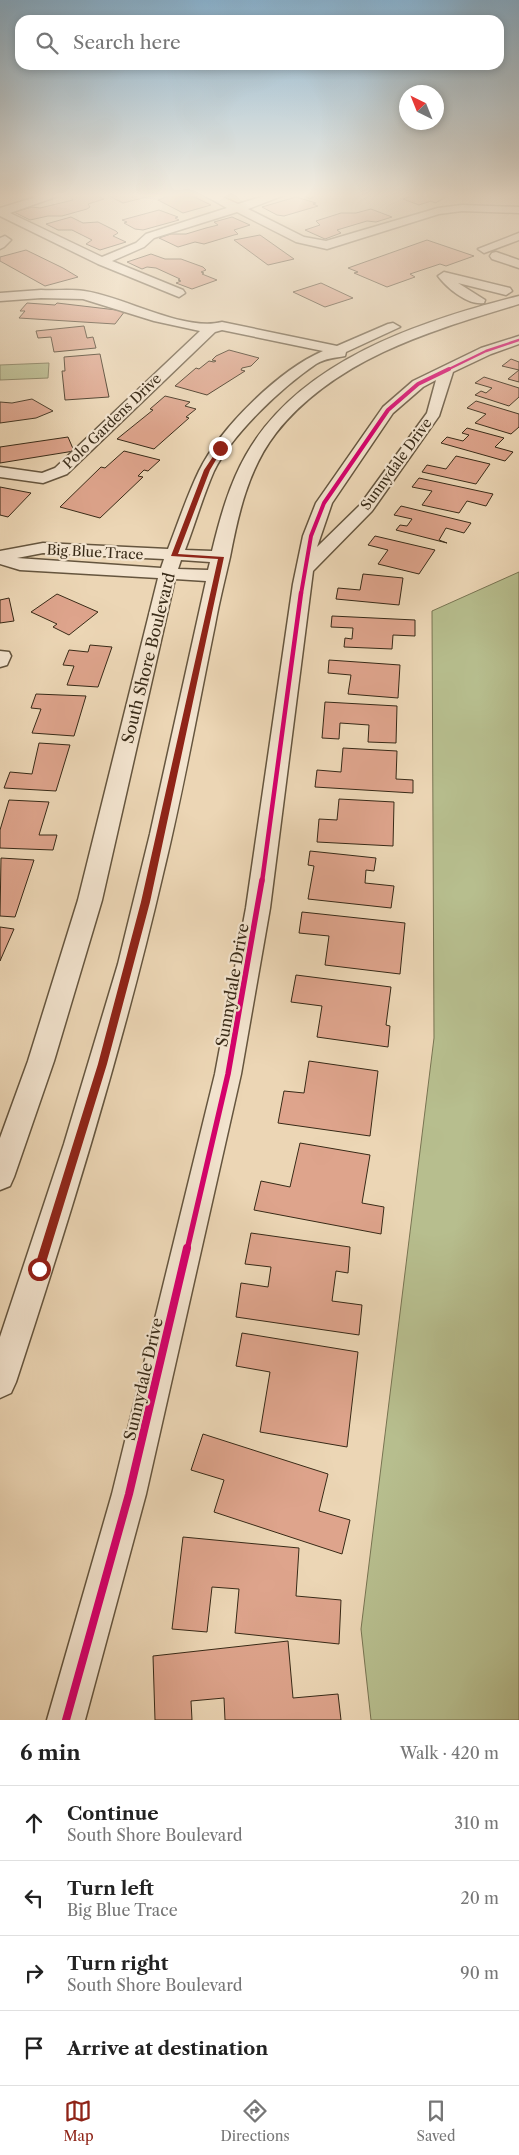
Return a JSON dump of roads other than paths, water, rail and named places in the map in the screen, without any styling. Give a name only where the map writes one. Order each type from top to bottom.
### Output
[{"type":"street","points":[[134,274],[180,293]]},
{"type":"street","points":[[478,300],[455,287],[444,276],[513,289]]},
{"type":"street","points":[[0,1382],[39,1269],[103,1064],[146,902],[236,495],[256,450],[270,430],[343,356],[413,320],[513,289]]},
{"type":"street","points":[[0,297],[42,294],[84,295],[159,318],[210,329],[222,326],[343,356]]},
{"type":"street","points":[[210,329],[214,333],[299,357],[343,356],[519,300]]},
{"type":"street","name":"Polo Gardens Drive","points":[[0,472],[43,478],[61,471],[210,329]]},
{"type":"street","name":"Sunnydale Drive","points":[[66,1720],[129,1494],[228,1074],[258,908],[302,584],[307,567],[311,536],[324,503],[388,410],[418,384],[486,351],[519,340]]},
{"type":"street","name":"South Shore Boulevard","points":[[0,1177],[41,1061],[90,900],[171,565],[207,470],[220,448],[299,357]]},
{"type":"street","name":"Sunnydale Drive","points":[[307,567],[366,508],[417,437],[434,413],[446,372]]},
{"type":"street","name":"Big Blue Trace","points":[[0,557],[20,565],[219,566]]}]
